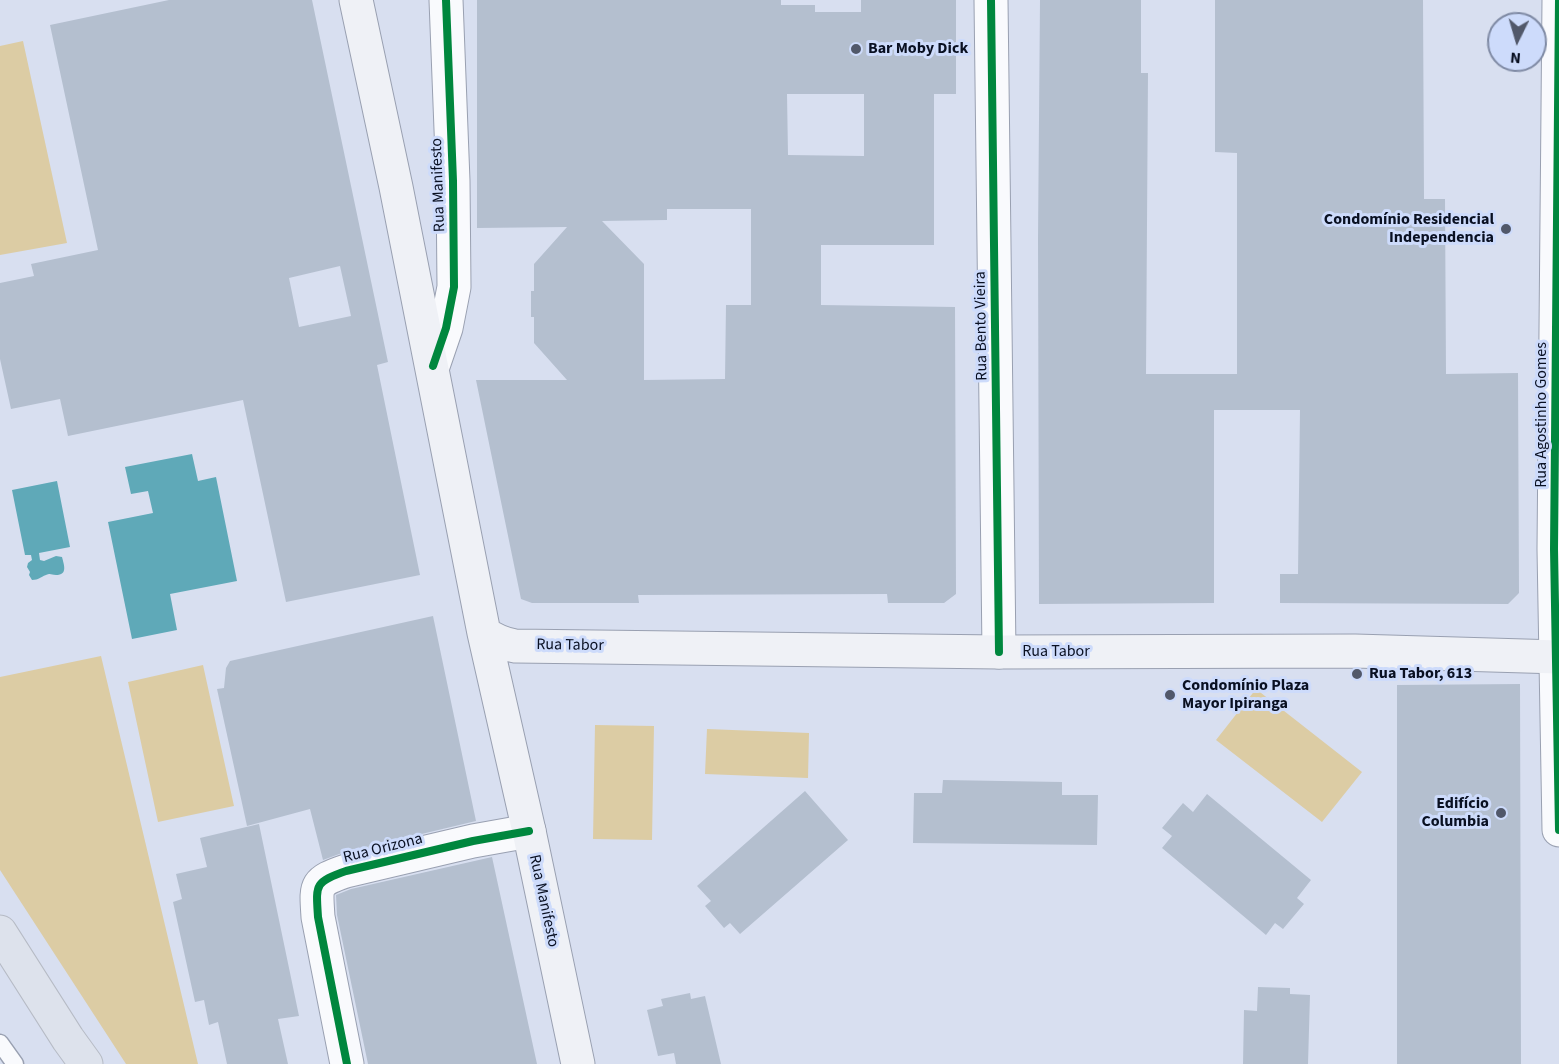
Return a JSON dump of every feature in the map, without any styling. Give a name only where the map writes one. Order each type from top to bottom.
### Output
[{"type":"highway","points":[[0,932],[86,1064]]},
{"type":"main road","name":"Rua Manifesto","points":[[356,0],[394,176],[484,633],[578,1064]]},
{"type":"main road","name":"Rua Tabor","points":[[484,633],[504,644],[515,646],[999,652],[1355,651],[1557,657]]},
{"type":"main road","name":"Rua Manifesto","points":[[500,702],[509,671],[526,645]]},
{"type":"street","name":"Rua Manifesto","points":[[432,366],[446,328],[454,287],[453,181],[446,0]]},
{"type":"street","name":"Rua Bento Vieira","points":[[991,0],[999,652]]},
{"type":"street","name":"Rua Agostinho Gomes","points":[[1559,0],[1554,549],[1559,830]]},
{"type":"street","name":"Rua Orizona","points":[[347,1064],[318,917],[316,898],[318,886],[327,878],[346,871],[473,841],[529,831]]},
{"type":"lane","points":[[0,1043],[15,1064]]},
{"type":"shaded area","points":[[23,41],[67,243],[0,255],[0,46]]},
{"type":"shaded area","points":[[101,656],[198,1064],[126,1064],[0,870],[0,677]]},
{"type":"shaded area","points":[[203,665],[234,806],[158,822],[128,682]]},
{"type":"shaded area","points":[[1256,689],[1362,772],[1322,822],[1216,740]]},
{"type":"shaded area","points":[[595,725],[654,726],[652,840],[593,839]]},
{"type":"shaded area","points":[[707,729],[809,733],[808,778],[705,774]]},
{"type":"water","points":[[192,454],[198,481],[216,477],[237,581],[170,594],[177,630],[132,639],[108,522],[153,513],[148,491],[131,494],[125,467]]},
{"type":"water","points":[[57,481],[70,547],[39,553],[40,560],[44,561],[56,556],[62,557],[64,571],[60,575],[49,574],[32,580],[27,567],[32,560],[31,555],[25,555],[12,490]]},
{"type":"building","points":[[169,0],[312,0],[388,362],[377,365],[420,575],[286,602],[243,400],[68,436],[60,399],[11,409],[0,359],[0,283],[34,276],[31,264],[98,250],[50,25]],"holes":[[[340,266],[351,316],[299,327],[289,278]]]},
{"type":"building","points":[[477,0],[781,0],[781,5],[815,5],[815,12],[861,12],[861,0],[956,0],[956,94],[934,94],[934,245],[821,245],[821,305],[955,307],[956,594],[944,603],[888,603],[887,594],[638,595],[639,603],[532,603],[521,599],[476,380],[567,380],[534,343],[531,291],[534,291],[534,264],[567,227],[477,228]],"holes":[[[787,94],[864,94],[864,156],[788,155]],[[667,209],[751,209],[751,305],[726,305],[725,379],[644,380],[644,264],[602,221],[667,220]]]},
{"type":"building","points":[[1040,0],[1141,0],[1141,73],[1148,73],[1146,374],[1237,374],[1237,153],[1215,152],[1215,0],[1423,0],[1424,199],[1445,199],[1446,374],[1518,373],[1519,593],[1508,604],[1280,603],[1280,574],[1298,574],[1300,410],[1214,410],[1214,603],[1039,604]]},
{"type":"building","points":[[433,616],[476,821],[342,853],[323,860],[310,809],[247,826],[217,689],[224,688],[226,668],[230,661]]},
{"type":"building","points":[[1520,684],[1521,1064],[1397,1064],[1397,685]]},
{"type":"building","points":[[943,780],[1062,782],[1062,795],[1098,795],[1097,845],[913,843],[914,793],[942,793]]},
{"type":"building","points":[[805,791],[848,840],[740,934],[730,923],[724,928],[705,906],[711,901],[697,886]]},
{"type":"building","points":[[1207,794],[1311,880],[1297,898],[1304,904],[1283,929],[1275,923],[1266,935],[1162,848],[1172,836],[1162,828],[1183,803],[1193,812]]},
{"type":"building","points":[[259,824],[299,1016],[278,1019],[288,1064],[227,1064],[218,1022],[209,1025],[204,1000],[195,1002],[173,902],[182,899],[176,874],[207,867],[200,838]]},
{"type":"building","points":[[492,857],[537,1064],[368,1064],[337,915],[336,895],[351,889]]},
{"type":"building","points":[[1258,987],[1290,988],[1290,994],[1310,995],[1308,1064],[1243,1064],[1244,1010],[1257,1011]]},
{"type":"building","points":[[690,993],[691,999],[705,996],[721,1064],[676,1064],[674,1053],[658,1056],[647,1010],[663,1006],[661,999]]},
{"type":"cycle path","points":[[433,366],[446,328],[454,287],[453,181],[446,0]]},
{"type":"cycle path","points":[[991,0],[999,652]]},
{"type":"cycle path","points":[[1559,0],[1554,549],[1559,830]]},
{"type":"cycle path","points":[[347,1064],[318,917],[319,886],[328,878],[346,871],[473,841],[529,831]]},
{"type":"place","name":"Bar Moby Dick","points":[[856,49]]},
{"type":"place","name":"Condomínio Residencial Independencia","points":[[1506,229]]},
{"type":"place","name":"Rua Tabor, 613","points":[[1357,674]]},
{"type":"place","name":"Condomínio Plaza Mayor Ipiranga","points":[[1170,695]]},
{"type":"place","name":"Edifício Columbia","points":[[1501,813]]}]
